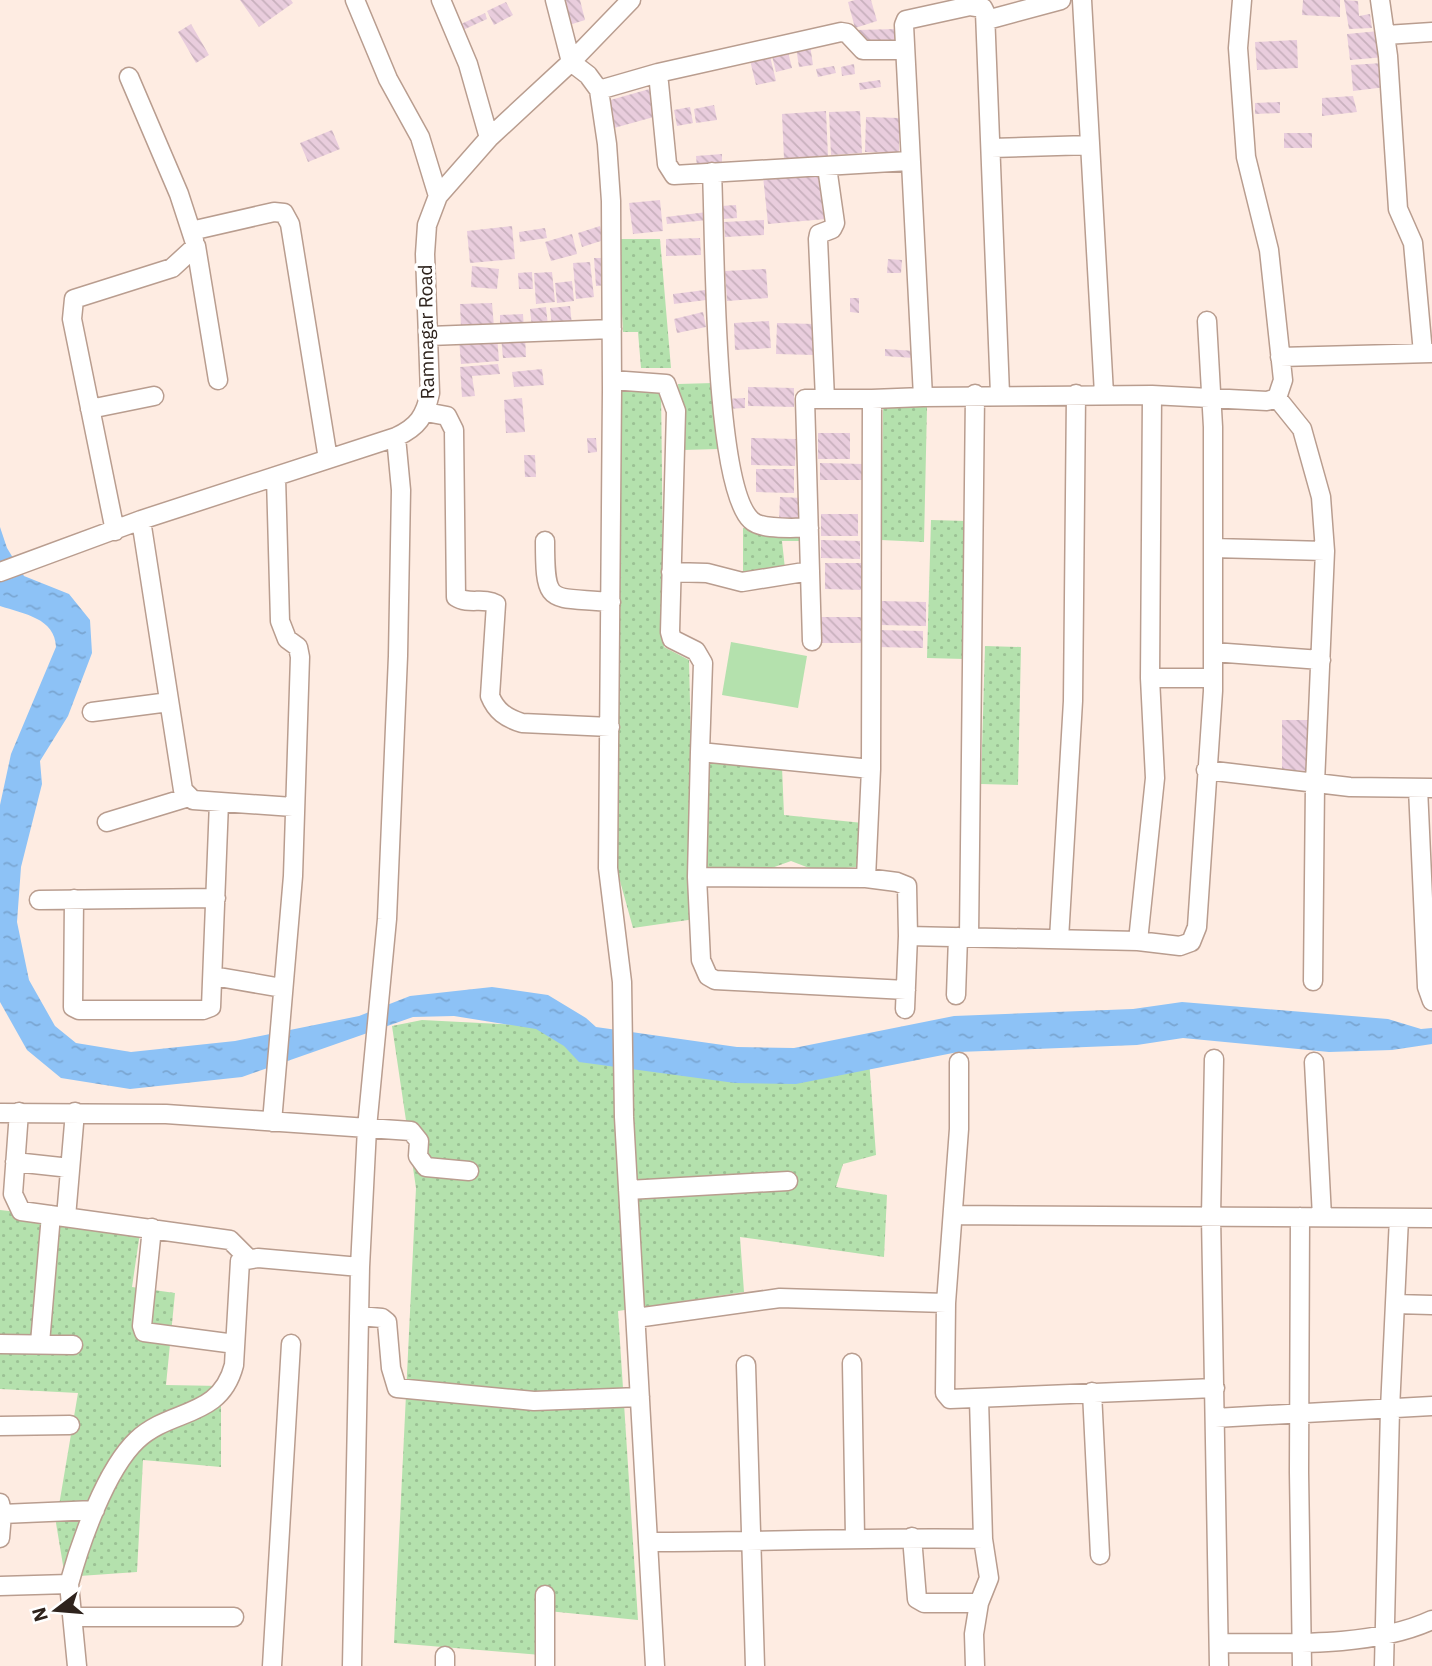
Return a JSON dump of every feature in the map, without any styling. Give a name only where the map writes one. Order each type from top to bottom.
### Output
[{"type":"street","points":[[355,0],[388,79],[420,137],[438,196]]},
{"type":"street","points":[[441,0],[468,64],[489,138]]},
{"type":"street","points":[[555,0],[570,62],[588,75],[599,90],[609,178],[612,380],[608,868],[624,1007],[628,1189],[655,1666]]},
{"type":"street","name":"Ramnagar Road","points":[[0,572],[141,520],[396,437],[419,423],[426,412],[430,393],[427,225],[438,196],[489,138],[631,0]]},
{"type":"street","points":[[986,20],[1061,0]]},
{"type":"street","points":[[1082,0],[1104,394]]},
{"type":"street","points":[[1242,0],[1238,48],[1246,157],[1269,250],[1283,380],[1277,398]]},
{"type":"street","points":[[1280,357],[1427,353],[1413,243],[1398,209],[1386,35],[1380,0]]},
{"type":"street","points":[[923,397],[904,25],[913,8],[976,6],[983,8],[986,20],[1000,394]]},
{"type":"street","points":[[599,90],[658,73],[841,32],[847,33],[863,50],[905,50]]},
{"type":"street","points":[[1386,35],[1432,32]]},
{"type":"street","points":[[658,73],[670,172],[679,176],[909,161]]},
{"type":"street","points":[[129,77],[194,239],[218,380]]},
{"type":"street","points":[[991,148],[1090,145]]},
{"type":"street","points":[[825,399],[818,239],[819,234],[832,229],[835,223],[827,167]]},
{"type":"street","points":[[712,172],[726,450],[741,503],[751,520],[758,524],[809,528]]},
{"type":"street","points":[[114,531],[72,318],[74,299],[172,268],[194,239],[274,212],[284,214],[290,224],[328,459]]},
{"type":"street","points":[[908,936],[1138,940],[1180,946],[1191,942],[1197,927],[1213,678],[1212,399],[1207,321]]},
{"type":"street","points":[[429,336],[612,329]]},
{"type":"street","points":[[612,380],[657,381],[666,384],[676,411],[671,572],[672,639],[695,651],[703,663],[697,877],[701,960],[708,976],[715,980],[906,990]]},
{"type":"street","points":[[812,641],[805,399],[975,394],[1152,395],[1267,401],[1277,398]]},
{"type":"street","points":[[956,995],[963,937],[975,394]]},
{"type":"street","points":[[1059,939],[1073,701],[1076,394]]},
{"type":"street","points":[[1138,940],[1155,778],[1150,678],[1152,395]]},
{"type":"street","points":[[90,410],[154,396]]},
{"type":"street","points":[[1277,398],[1302,429],[1321,497],[1325,551],[1315,783],[1313,981]]},
{"type":"street","points":[[866,878],[872,769],[872,399]]},
{"type":"street","points":[[426,412],[447,416],[454,430],[456,597],[463,601],[492,601],[496,604],[490,696],[494,705],[508,719],[522,723],[610,727]]},
{"type":"street","points":[[352,1666],[360,1267],[367,1128],[387,919],[398,656],[401,490],[396,437]]},
{"type":"street","points":[[272,1122],[293,876],[293,807],[300,657],[298,647],[287,639],[280,621],[276,477]]},
{"type":"street","points":[[141,520],[180,777],[189,797]]},
{"type":"street","points":[[545,541],[545,584],[550,592],[558,597],[611,602]]},
{"type":"street","points":[[1213,548],[1325,551]]},
{"type":"street","points":[[671,572],[707,573],[750,582],[810,571]]},
{"type":"street","points":[[1213,652],[1321,660]]},
{"type":"street","points":[[1150,678],[1213,678]]},
{"type":"street","points":[[92,712],[169,702]]},
{"type":"street","points":[[700,752],[872,769]]},
{"type":"street","points":[[1206,770],[1315,783],[1425,788],[1427,987],[1432,1001]]},
{"type":"street","points":[[107,822],[189,797],[219,802],[293,807]]},
{"type":"street","points":[[74,899],[73,1007],[79,1010],[203,1010],[211,1007],[219,802]]},
{"type":"street","points":[[697,877],[866,878],[897,882],[906,886],[908,936],[905,1009]]},
{"type":"street","points":[[39,900],[216,898]]},
{"type":"street","points":[[213,976],[282,988]]},
{"type":"street","points":[[1214,1059],[1212,1216],[1219,1666]]},
{"type":"street","points":[[959,1062],[959,1129],[946,1303],[945,1393],[950,1399],[979,1399],[1214,1388]]},
{"type":"street","points":[[1314,1062],[1322,1217]]},
{"type":"street","points":[[19,1112],[13,1194],[17,1208],[28,1213],[230,1240],[248,1258]]},
{"type":"street","points":[[40,1343],[58,1217],[70,1167],[75,1112]]},
{"type":"street","points":[[0,1113],[186,1115],[411,1130],[419,1140],[418,1156],[426,1167],[469,1171]]},
{"type":"street","points":[[15,1162],[70,1167]]},
{"type":"street","points":[[628,1189],[788,1181]]},
{"type":"street","points":[[953,1215],[1432,1218]]},
{"type":"street","points":[[1300,1217],[1302,1666]]},
{"type":"street","points":[[1384,1666],[1390,1409],[1399,1218]]},
{"type":"street","points":[[152,1228],[142,1326],[144,1332],[235,1344]]},
{"type":"street","points":[[77,1666],[69,1584],[81,1539],[131,1447],[139,1438],[220,1396],[230,1380],[235,1344],[237,1269],[240,1261],[248,1258],[360,1267]]},
{"type":"street","points":[[636,1318],[780,1298],[946,1303]]},
{"type":"street","points":[[1395,1304],[1432,1305]]},
{"type":"street","points":[[359,1316],[383,1318],[387,1322],[391,1368],[397,1388],[534,1401],[640,1397]]},
{"type":"street","points":[[0,1344],[73,1346]]},
{"type":"street","points":[[272,1666],[291,1344]]},
{"type":"street","points":[[852,1363],[855,1537]]},
{"type":"street","points":[[746,1365],[755,1666]]},
{"type":"street","points":[[1092,1392],[1100,1555]]},
{"type":"street","points":[[975,1666],[974,1634],[979,1603],[989,1578],[983,1539],[979,1399]]},
{"type":"street","points":[[1215,1418],[1432,1406]]},
{"type":"street","points":[[0,1426],[70,1425]]},
{"type":"street","points":[[0,1538],[1,1509],[95,1510]]},
{"type":"street","points":[[649,1542],[751,1542],[855,1537],[983,1539]]},
{"type":"street","points":[[912,1537],[917,1599],[924,1602],[979,1603]]},
{"type":"street","points":[[0,1586],[69,1584]]},
{"type":"street","points":[[545,1595],[545,1666]]},
{"type":"street","points":[[73,1617],[234,1617]]},
{"type":"street","points":[[1219,1643],[1302,1642],[1385,1635],[1432,1620]]},
{"type":"green space","points":[[618,239],[660,239],[671,368],[641,368],[638,332],[623,332]]},
{"type":"green space","points":[[714,383],[719,449],[683,450],[678,384]]},
{"type":"green space","points":[[661,390],[664,647],[689,660],[695,919],[633,928],[617,870],[617,391]]},
{"type":"green space","points":[[883,406],[927,407],[924,542],[881,540]]},
{"type":"green space","points":[[931,520],[967,521],[964,659],[927,658]]},
{"type":"green space","points":[[743,528],[801,531],[802,541],[782,541],[785,569],[743,577]]},
{"type":"green space","points":[[731,642],[807,656],[798,708],[722,695]]},
{"type":"green space","points":[[985,646],[1021,647],[1018,785],[981,784]]},
{"type":"green space","points":[[705,762],[782,767],[784,815],[863,823],[865,866],[817,871],[791,861],[730,883],[706,868]]},
{"type":"green space","points":[[422,1020],[560,1027],[596,1051],[869,1059],[876,1155],[843,1164],[836,1187],[887,1195],[884,1257],[740,1237],[744,1292],[618,1311],[638,1620],[538,1610],[541,1655],[394,1643],[416,1188],[392,1026]]},
{"type":"green space","points":[[0,1210],[141,1226],[132,1287],[175,1293],[166,1385],[221,1386],[221,1467],[143,1460],[137,1572],[65,1577],[56,1523],[78,1393],[0,1389]]},
{"type":"water","points":[[0,527],[7,548],[24,576],[69,594],[90,620],[92,653],[68,716],[40,761],[42,784],[21,867],[17,922],[29,980],[55,1026],[76,1043],[131,1052],[235,1041],[359,1016],[410,996],[492,987],[548,995],[596,1027],[737,1047],[794,1048],[954,1016],[1133,1009],[1182,1002],[1388,1019],[1421,1029],[1432,1028],[1432,1044],[1392,1050],[1329,1052],[1183,1038],[1137,1045],[958,1052],[796,1084],[735,1083],[579,1062],[564,1046],[536,1029],[454,1016],[413,1017],[242,1077],[130,1089],[61,1078],[27,1050],[0,1002],[0,805],[11,754],[56,647],[50,629],[44,623],[0,606]]},
{"type":"building","points":[[240,0],[291,0],[293,3],[259,27]]},
{"type":"building","points":[[559,0],[580,0],[585,20],[566,26]]},
{"type":"building","points":[[871,0],[877,21],[855,28],[848,2]]},
{"type":"building","points":[[1303,0],[1340,0],[1340,17],[1302,15]]},
{"type":"building","points":[[1344,0],[1358,1],[1359,16],[1370,14],[1372,28],[1349,29]]},
{"type":"building","points":[[506,2],[513,15],[494,25],[487,11]]},
{"type":"building","points":[[485,13],[487,19],[463,30],[461,24]]},
{"type":"building","points":[[191,24],[209,55],[196,63],[178,32]]},
{"type":"building","points":[[897,29],[897,41],[856,42],[856,30]]},
{"type":"building","points":[[1379,31],[1385,57],[1350,60],[1347,34]]},
{"type":"building","points":[[1297,40],[1298,68],[1257,70],[1255,42]]},
{"type":"building","points":[[810,45],[813,65],[799,67],[796,47]]},
{"type":"building","points":[[787,48],[792,68],[776,72],[771,52]]},
{"type":"building","points":[[769,52],[776,81],[756,85],[749,56]]},
{"type":"building","points":[[1383,63],[1386,87],[1353,91],[1351,65]]},
{"type":"building","points":[[854,64],[855,74],[842,76],[841,67]]},
{"type":"building","points":[[834,66],[836,73],[818,77],[816,69]]},
{"type":"building","points":[[880,80],[881,87],[860,90],[859,83]]},
{"type":"building","points":[[653,88],[661,115],[614,128],[607,101]]},
{"type":"building","points":[[1353,96],[1357,112],[1322,116],[1322,98]]},
{"type":"building","points":[[1280,102],[1280,113],[1255,114],[1255,103]]},
{"type":"building","points":[[714,105],[717,120],[696,123],[694,109]]},
{"type":"building","points":[[690,107],[693,123],[677,126],[674,110]]},
{"type":"building","points":[[826,111],[828,157],[784,159],[782,114]]},
{"type":"building","points":[[860,111],[862,153],[831,155],[829,112]]},
{"type":"building","points":[[866,117],[899,118],[899,153],[865,152]]},
{"type":"building","points":[[332,130],[340,149],[308,162],[300,143]]},
{"type":"building","points":[[1284,133],[1312,133],[1312,148],[1284,148]]},
{"type":"building","points":[[722,154],[722,165],[697,167],[696,156]]},
{"type":"building","points":[[822,171],[826,219],[768,224],[763,176]]},
{"type":"building","points":[[660,200],[663,231],[633,234],[629,203]]},
{"type":"building","points":[[736,205],[737,218],[722,219],[721,206]]},
{"type":"building","points":[[707,212],[708,220],[667,224],[666,217]]},
{"type":"building","points":[[764,220],[764,235],[725,237],[724,222]]},
{"type":"building","points":[[512,226],[515,259],[470,263],[467,231]]},
{"type":"building","points":[[600,226],[604,240],[582,247],[578,233]]},
{"type":"building","points":[[545,228],[547,238],[520,242],[519,232]]},
{"type":"building","points":[[572,234],[577,254],[551,261],[545,242]]},
{"type":"building","points":[[700,238],[701,255],[666,256],[666,239]]},
{"type":"building","points":[[594,258],[606,258],[607,285],[596,286]]},
{"type":"building","points":[[888,259],[902,260],[901,273],[887,273]]},
{"type":"building","points":[[590,262],[594,297],[576,299],[573,263]]},
{"type":"building","points":[[472,266],[499,269],[497,289],[471,287]]},
{"type":"building","points":[[766,269],[768,298],[727,301],[725,271]]},
{"type":"building","points":[[532,272],[533,289],[519,289],[518,273]]},
{"type":"building","points":[[552,272],[555,302],[536,304],[534,273]]},
{"type":"building","points":[[572,281],[574,301],[557,303],[555,283]]},
{"type":"building","points":[[713,289],[714,299],[674,304],[673,294]]},
{"type":"building","points":[[850,298],[859,298],[859,313],[850,312]]},
{"type":"building","points":[[492,303],[494,327],[461,328],[460,304]]},
{"type":"building","points":[[570,306],[572,325],[552,327],[550,308]]},
{"type":"building","points":[[546,307],[548,326],[532,328],[530,309]]},
{"type":"building","points":[[703,312],[706,327],[677,333],[674,319]]},
{"type":"building","points":[[523,314],[524,329],[500,329],[500,315]]},
{"type":"building","points":[[769,321],[771,348],[735,350],[734,323]]},
{"type":"building","points":[[777,323],[815,324],[815,355],[776,354]]},
{"type":"building","points":[[497,336],[499,361],[461,364],[459,339]]},
{"type":"building","points":[[525,336],[526,357],[503,358],[501,337]]},
{"type":"building","points":[[885,349],[915,351],[914,358],[885,356]]},
{"type":"building","points":[[498,364],[500,374],[472,376],[475,396],[462,397],[460,367]]},
{"type":"building","points":[[542,369],[544,385],[514,387],[512,372]]},
{"type":"building","points":[[748,387],[794,388],[794,407],[748,406]]},
{"type":"building","points":[[522,398],[525,432],[506,433],[504,400]]},
{"type":"building","points":[[745,398],[745,408],[726,409],[726,399]]},
{"type":"building","points":[[818,433],[850,433],[850,459],[818,459]]},
{"type":"building","points":[[587,438],[596,438],[597,452],[588,453]]},
{"type":"building","points":[[751,438],[796,439],[795,466],[751,465]]},
{"type":"building","points":[[524,455],[535,455],[536,477],[525,477]]},
{"type":"building","points":[[820,463],[864,464],[864,480],[820,480]]},
{"type":"building","points":[[756,469],[794,469],[794,493],[756,492]]},
{"type":"building","points":[[780,497],[803,498],[803,521],[779,521]]},
{"type":"building","points":[[821,514],[858,514],[858,536],[821,536]]},
{"type":"building","points":[[821,540],[860,541],[860,559],[821,558]]},
{"type":"building","points":[[825,563],[864,563],[864,590],[825,589]]},
{"type":"building","points":[[881,601],[926,602],[926,626],[880,625]]},
{"type":"building","points":[[819,617],[861,617],[861,643],[819,643]]},
{"type":"building","points":[[877,630],[923,631],[923,648],[877,647]]},
{"type":"building","points":[[1282,720],[1312,720],[1311,771],[1282,770]]}]
